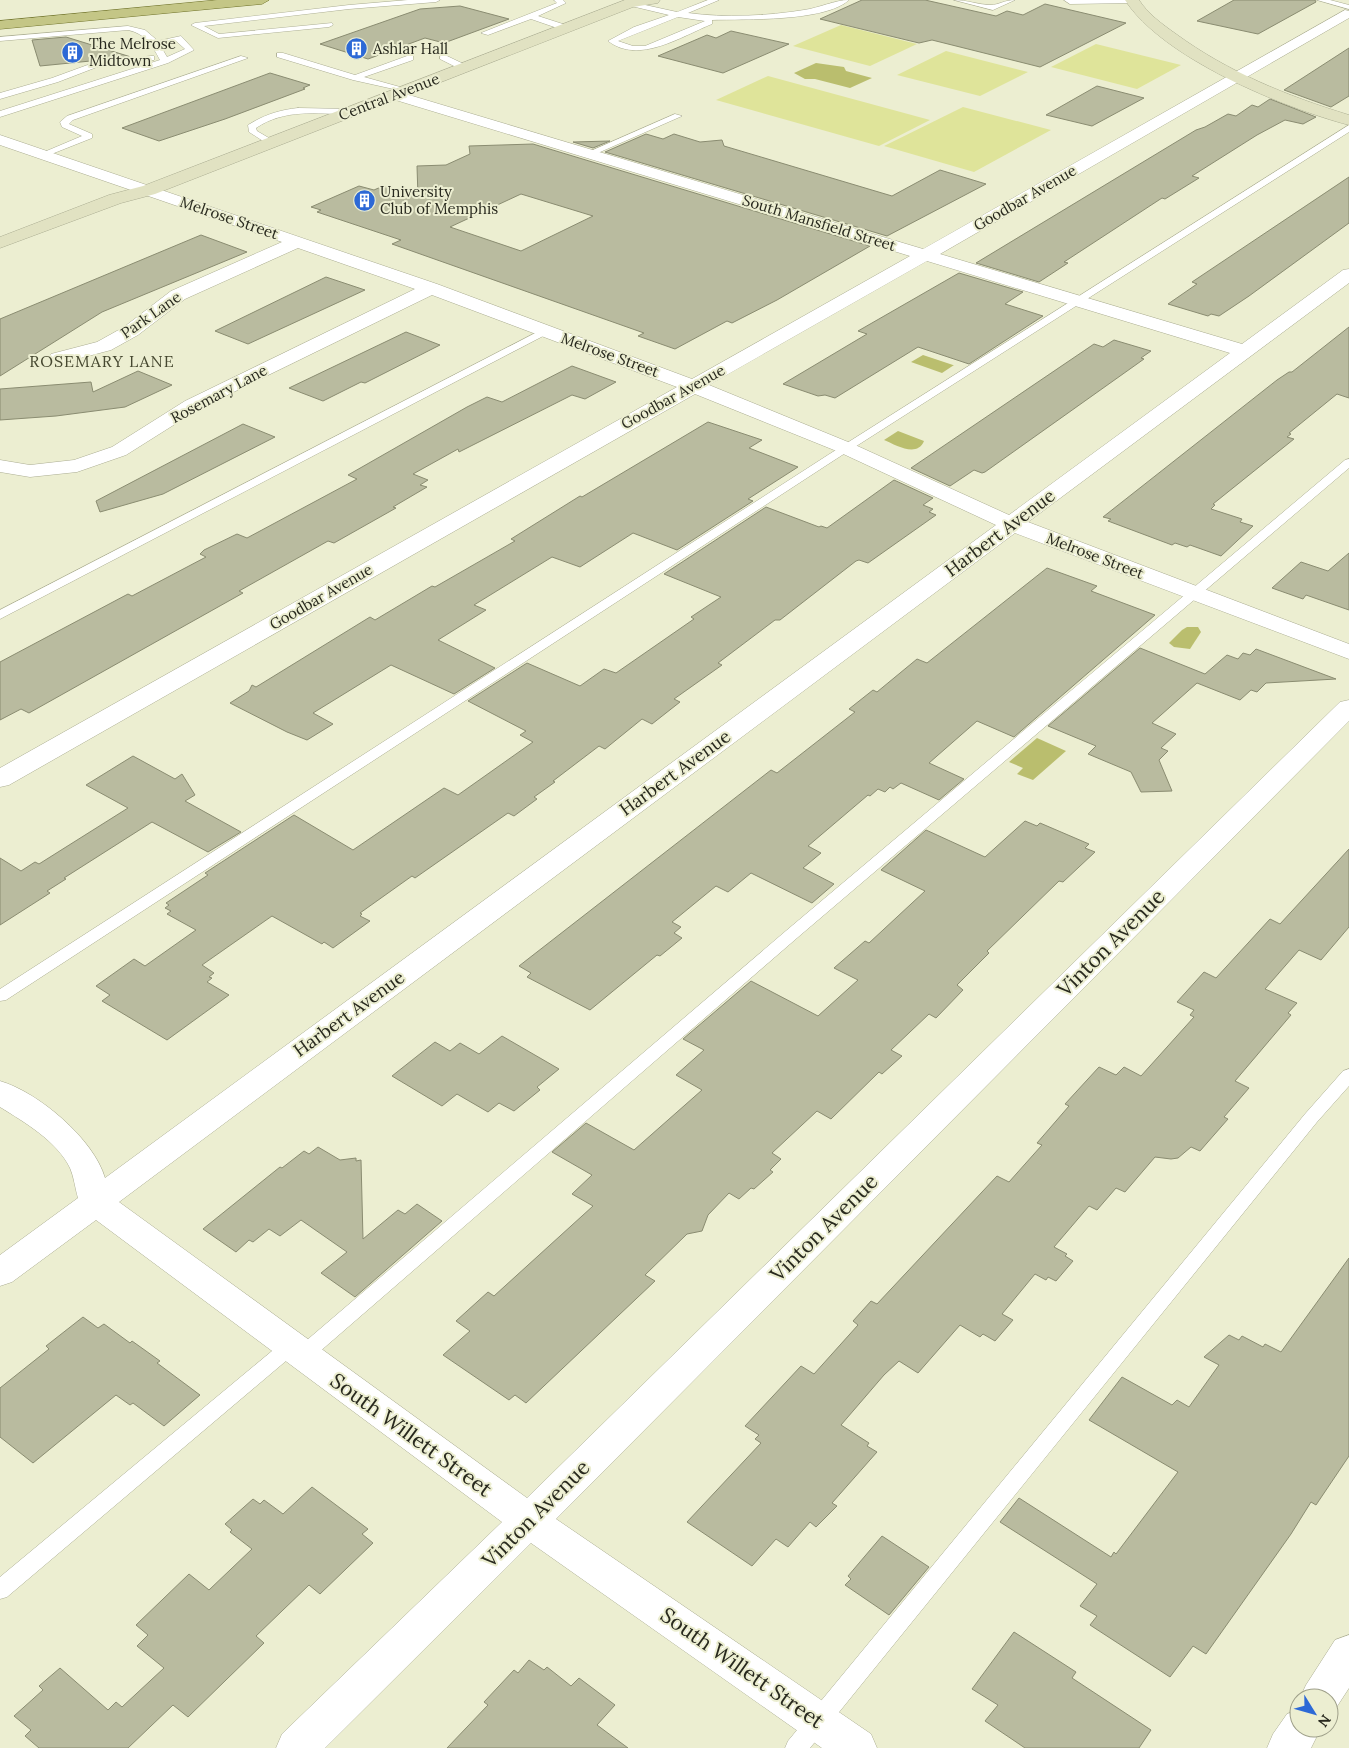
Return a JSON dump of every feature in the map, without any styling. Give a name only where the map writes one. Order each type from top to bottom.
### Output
[{"type":"main road","points":[[0,25],[262,0]]},
{"type":"main road","name":"Central Avenue","points":[[0,243],[115,199],[149,190],[632,2],[652,0]]},
{"type":"main road","points":[[1132,0],[1139,11],[1179,43],[1235,78],[1308,107],[1349,120]]},
{"type":"main road","name":"Central Avenue","points":[[0,255],[129,204],[149,190]]},
{"type":"street","name":"Goodbar Avenue","points":[[0,779],[925,255],[1235,78],[1348,11]]},
{"type":"street","name":"South Mansfield Street","points":[[400,92],[588,154],[1244,352]]},
{"type":"street","name":"Melrose Street","points":[[0,140],[431,288],[693,386],[846,448],[1012,524],[1349,652]]},
{"type":"street","name":"Park Lane","points":[[58,358],[104,346],[131,331],[178,295],[297,242]]},
{"type":"street","name":"Harbert Avenue","points":[[0,1272],[1349,274]]},
{"type":"street","name":"Rosemary Lane","points":[[0,466],[30,471],[77,466],[119,451],[192,405],[431,288]]},
{"type":"street","name":"Vinton Avenue","points":[[297,1748],[529,1521],[1349,707]]},
{"type":"street","points":[[0,1092],[46,1123],[71,1145],[86,1169],[95,1202]]},
{"type":"street","name":"South Willett Street","points":[[95,1202],[529,1521],[856,1748]]},
{"type":"street","points":[[1327,1688],[1349,1654]]},
{"type":"lane","points":[[339,0],[340,3],[349,7]]},
{"type":"lane","points":[[329,24],[218,36],[194,25],[349,7],[436,0]]},
{"type":"lane","points":[[485,33],[562,3],[558,0]]},
{"type":"lane","points":[[707,18],[709,22],[646,48],[632,48],[612,41],[715,0]]},
{"type":"lane","points":[[632,2],[676,14],[707,18],[776,16],[838,5],[844,0]]},
{"type":"lane","points":[[958,0],[993,8],[1011,0]]},
{"type":"lane","points":[[1068,0],[1070,2],[1088,2],[1132,0]]},
{"type":"lane","points":[[1321,0],[1348,11]]},
{"type":"lane","points":[[119,14],[128,28]]},
{"type":"lane","points":[[531,16],[566,28]]},
{"type":"lane","points":[[0,39],[128,28],[141,29],[152,38],[164,58]]},
{"type":"lane","points":[[0,114],[190,50],[178,38],[156,44]]},
{"type":"lane","points":[[444,49],[443,57],[465,68]]},
{"type":"lane","points":[[280,55],[400,92]]},
{"type":"lane","points":[[0,96],[96,66],[164,58]]},
{"type":"lane","points":[[40,155],[89,136],[65,125],[64,122],[70,118],[244,58]]},
{"type":"lane","points":[[356,78],[410,58]]},
{"type":"lane","points":[[0,106],[11,111]]},
{"type":"lane","points":[[271,142],[252,132],[251,127],[257,122],[279,114],[297,111],[349,112]]},
{"type":"lane","points":[[588,154],[678,116]]},
{"type":"lane","points":[[0,996],[846,448],[1349,128]]},
{"type":"lane","points":[[0,615],[545,331]]},
{"type":"lane","points":[[0,1590],[297,1351],[1349,462]]},
{"type":"lane","points":[[796,1748],[1305,1125],[1349,1075]]},
{"type":"shaded area","points":[[841,25],[917,44],[870,66],[793,46]]},
{"type":"shaded area","points":[[1096,44],[1181,65],[1137,89],[1051,67]]},
{"type":"shaded area","points":[[946,51],[1028,72],[980,96],[897,75]]},
{"type":"shaded area","points":[[816,63],[844,67],[846,71],[872,78],[850,88],[815,79],[805,79],[794,73]]},
{"type":"shaded area","points":[[768,76],[930,120],[879,146],[716,100]]},
{"type":"shaded area","points":[[963,107],[1051,130],[974,172],[884,146]]},
{"type":"shaded area","points":[[923,355],[954,365],[942,373],[911,362]]},
{"type":"shaded area","points":[[898,431],[924,441],[916,449],[906,449],[884,440]]},
{"type":"shaded area","points":[[1187,627],[1198,627],[1201,632],[1190,649],[1174,647],[1169,643],[1182,630]]},
{"type":"shaded area","points":[[1037,738],[1066,751],[1033,780],[1017,774],[1023,768],[1009,762]]},
{"type":"building","points":[[862,0],[925,0],[996,16],[1007,11],[1023,15],[1045,4],[1126,23],[1040,67],[932,40],[919,43],[820,19]]},
{"type":"building","points":[[1234,0],[1315,0],[1316,2],[1258,34],[1197,21]]},
{"type":"building","points":[[460,6],[509,19],[444,43],[425,38],[368,59],[320,44],[420,9]]},
{"type":"building","points":[[731,31],[789,44],[723,73],[658,56],[707,35],[716,38]]},
{"type":"building","points":[[66,37],[131,57],[40,66],[32,40]]},
{"type":"building","points":[[1349,48],[1349,96],[1331,107],[1284,90]]},
{"type":"building","points":[[270,73],[310,85],[303,88],[305,89],[225,119],[159,141],[122,128]]},
{"type":"building","points":[[1097,86],[1144,98],[1092,126],[1046,115]]},
{"type":"building","points":[[1270,99],[1316,117],[1303,124],[1285,120],[1257,135],[1192,176],[1199,178],[1165,199],[1162,198],[1064,262],[1068,263],[1039,282],[976,263],[1196,130],[1228,114],[1236,116],[1252,105],[1258,107]]},
{"type":"building","points":[[646,134],[663,139],[674,134],[700,142],[722,140],[724,146],[892,196],[940,170],[986,184],[887,236],[605,152]]},
{"type":"building","points":[[610,141],[593,148],[573,142]]},
{"type":"building","points":[[533,144],[870,246],[777,300],[732,323],[727,321],[675,349],[638,336],[644,333],[392,244],[401,240],[317,212],[321,210],[311,207],[359,186],[374,190],[383,186],[418,197],[417,166],[446,165],[470,154],[469,146]],"holes":[[[521,194],[593,216],[521,251],[450,227]]]},
{"type":"building","points":[[1349,177],[1349,223],[1249,296],[1219,316],[1211,314],[1208,316],[1168,304],[1197,284],[1192,282]]},
{"type":"building","points":[[201,235],[247,252],[102,312],[0,376],[0,319]]},
{"type":"building","points":[[959,273],[1023,292],[1005,304],[1043,316],[969,364],[918,347],[835,398],[825,395],[818,396],[783,384],[867,334],[858,331]]},
{"type":"building","points":[[326,277],[365,290],[248,344],[215,331]]},
{"type":"building","points":[[1349,327],[1349,398],[1337,394],[1289,433],[1291,434],[1287,437],[1294,439],[1213,504],[1215,505],[1211,509],[1242,519],[1240,522],[1253,526],[1221,556],[1190,545],[1187,547],[1175,543],[1172,545],[1108,521],[1111,519],[1103,517],[1277,380],[1292,372]]},
{"type":"building","points":[[406,332],[440,345],[365,383],[361,382],[323,401],[289,388]]},
{"type":"building","points":[[1114,340],[1151,351],[1141,358],[1144,359],[985,472],[982,473],[974,470],[950,486],[911,468],[1094,344],[1103,347]]},
{"type":"building","points":[[572,366],[616,382],[585,399],[572,395],[459,452],[458,449],[413,474],[428,480],[420,485],[427,487],[393,507],[396,508],[334,543],[328,541],[239,591],[243,593],[29,713],[21,709],[0,720],[0,662],[128,594],[132,596],[206,557],[200,554],[204,550],[237,534],[247,538],[357,479],[348,475],[467,407],[487,397],[502,402]]},
{"type":"building","points":[[138,371],[172,385],[125,407],[56,416],[0,420],[0,389],[91,382],[93,392]]},
{"type":"building","points":[[708,422],[762,440],[749,448],[798,467],[748,499],[753,501],[677,550],[633,533],[580,567],[552,557],[474,605],[486,610],[438,640],[495,668],[454,694],[391,665],[313,713],[333,724],[307,740],[230,703],[249,691],[252,685],[256,687],[370,617],[375,620],[432,586],[435,587],[515,541],[511,539],[580,496],[582,497]]},
{"type":"building","points":[[243,424],[275,437],[163,494],[100,512],[96,501]]},
{"type":"building","points":[[894,480],[933,498],[923,505],[933,509],[929,512],[936,515],[868,563],[856,561],[780,620],[775,620],[718,663],[722,665],[674,699],[680,702],[652,724],[642,719],[605,749],[599,746],[553,781],[555,782],[534,797],[537,799],[514,816],[508,813],[415,878],[412,876],[360,913],[362,914],[360,916],[370,921],[333,948],[324,942],[322,944],[272,916],[202,965],[214,973],[207,982],[229,995],[167,1040],[102,1001],[110,995],[96,986],[134,959],[145,966],[196,930],[167,914],[171,911],[165,908],[169,905],[166,903],[208,875],[205,873],[294,815],[353,850],[444,788],[458,795],[533,742],[520,735],[526,731],[468,701],[527,663],[580,686],[604,669],[616,673],[694,619],[691,617],[721,597],[664,574],[766,507],[819,527],[827,528]]},
{"type":"building","points":[[1349,553],[1349,610],[1306,595],[1303,599],[1272,588],[1301,562],[1328,571]]},
{"type":"building","points":[[1047,568],[1097,586],[1091,591],[1155,615],[1014,737],[977,721],[929,763],[964,779],[939,800],[901,783],[893,789],[890,787],[885,792],[878,789],[870,796],[868,795],[808,846],[821,853],[803,868],[834,884],[812,903],[751,873],[728,892],[716,886],[672,922],[681,927],[674,933],[682,938],[660,956],[657,955],[590,1010],[527,977],[531,973],[519,966],[771,770],[777,773],[855,712],[849,709],[873,690],[877,692],[917,659],[927,663]]},
{"type":"building","points":[[1140,648],[1205,674],[1227,655],[1238,659],[1243,653],[1250,655],[1256,649],[1336,679],[1266,683],[1257,692],[1251,690],[1240,700],[1197,683],[1152,723],[1176,734],[1161,748],[1168,751],[1159,760],[1172,791],[1141,792],[1131,772],[1088,754],[1096,746],[1048,726]]},
{"type":"building","points":[[133,756],[175,779],[182,774],[195,795],[185,801],[241,832],[208,852],[152,822],[64,878],[66,879],[47,891],[50,893],[0,925],[0,858],[21,871],[35,862],[39,864],[128,808],[86,785]]},
{"type":"building","points":[[1025,821],[1037,826],[1040,823],[1089,844],[1085,848],[1095,852],[1063,882],[1059,881],[987,951],[989,953],[957,985],[963,990],[936,1018],[929,1014],[891,1050],[902,1056],[882,1074],[879,1072],[831,1119],[817,1111],[772,1153],[781,1159],[770,1170],[773,1172],[739,1199],[729,1193],[708,1215],[702,1231],[687,1234],[645,1275],[655,1281],[526,1403],[515,1395],[509,1400],[443,1355],[470,1331],[456,1321],[488,1292],[494,1296],[593,1206],[572,1194],[592,1175],[552,1152],[586,1123],[634,1150],[702,1090],[676,1075],[704,1050],[683,1039],[751,981],[818,1016],[858,980],[834,968],[865,941],[869,943],[925,891],[881,870],[926,830],[985,857]]},
{"type":"building","points":[[1349,849],[1349,927],[1321,960],[1299,950],[1265,989],[1297,1003],[1288,1013],[1291,1015],[1235,1081],[1249,1088],[1224,1117],[1228,1119],[1200,1151],[1191,1147],[1178,1158],[1155,1157],[1125,1192],[1116,1188],[1097,1210],[1089,1206],[1054,1247],[1067,1254],[1065,1256],[1073,1261],[1056,1281],[1048,1277],[1046,1280],[1035,1274],[1002,1314],[1013,1320],[995,1341],[983,1334],[980,1337],[960,1325],[918,1373],[899,1361],[884,1375],[841,1425],[869,1443],[867,1446],[877,1452],[832,1503],[837,1506],[816,1527],[810,1522],[788,1547],[776,1539],[752,1566],[687,1522],[761,1443],[755,1439],[759,1435],[745,1426],[801,1366],[814,1374],[858,1325],[853,1321],[871,1301],[877,1304],[997,1176],[1009,1182],[1042,1145],[1037,1143],[1069,1106],[1065,1104],[1099,1067],[1116,1075],[1124,1067],[1141,1076],[1194,1017],[1190,1015],[1194,1010],[1177,1002],[1204,972],[1216,978],[1270,919],[1280,924]]},
{"type":"building","points":[[502,1036],[559,1069],[537,1087],[540,1090],[514,1111],[499,1103],[488,1112],[457,1094],[442,1106],[392,1076],[435,1042],[450,1051],[460,1043],[479,1054]]},
{"type":"building","points":[[318,1147],[340,1160],[356,1158],[356,1161],[361,1160],[363,1239],[398,1210],[405,1214],[417,1204],[442,1221],[355,1297],[321,1273],[347,1252],[301,1220],[280,1236],[269,1229],[253,1242],[249,1240],[236,1252],[203,1229],[280,1167],[282,1168],[304,1151],[309,1154]]},
{"type":"building","points":[[1349,1258],[1349,1456],[1316,1505],[1311,1502],[1291,1534],[1206,1654],[1193,1646],[1170,1677],[1090,1625],[1097,1616],[1080,1606],[1097,1584],[1000,1522],[1019,1498],[1111,1557],[1114,1552],[1116,1554],[1178,1472],[1089,1420],[1122,1377],[1172,1405],[1177,1400],[1189,1407],[1219,1365],[1204,1357],[1229,1335],[1239,1340],[1242,1336],[1263,1347],[1265,1344],[1281,1352]]},
{"type":"building","points":[[83,1317],[98,1328],[104,1324],[130,1343],[132,1341],[160,1361],[157,1363],[200,1395],[164,1426],[133,1403],[130,1405],[116,1395],[33,1463],[0,1437],[0,1388],[49,1349],[46,1346]]},
{"type":"building","points":[[312,1487],[368,1529],[362,1534],[373,1543],[320,1594],[309,1585],[256,1636],[264,1643],[188,1717],[173,1705],[128,1748],[39,1748],[25,1736],[31,1730],[14,1716],[43,1690],[39,1686],[60,1668],[108,1710],[116,1702],[122,1707],[164,1668],[137,1646],[148,1635],[136,1625],[189,1574],[209,1590],[252,1549],[230,1532],[232,1530],[225,1524],[253,1499],[260,1504],[264,1500],[283,1514]]},
{"type":"building","points":[[882,1536],[929,1567],[889,1615],[845,1585],[851,1579],[848,1576]]},
{"type":"building","points":[[1014,1632],[1076,1672],[1072,1678],[1151,1730],[1139,1748],[1025,1748],[985,1721],[998,1705],[972,1689]]},
{"type":"building","points":[[529,1660],[544,1670],[547,1667],[571,1686],[579,1678],[615,1705],[597,1725],[628,1748],[447,1748],[488,1705],[484,1702],[514,1670],[518,1673]]},
{"type":"place","name":"Ashlar Hall","points":[[357,49]]},
{"type":"place","name":"The Melrose Midtown","points":[[73,53]]},
{"type":"place","name":"University Club of Memphis","points":[[364,201]]},
{"type":"district","name":"ROSEMARY LANE","points":[[102,361]]}]
